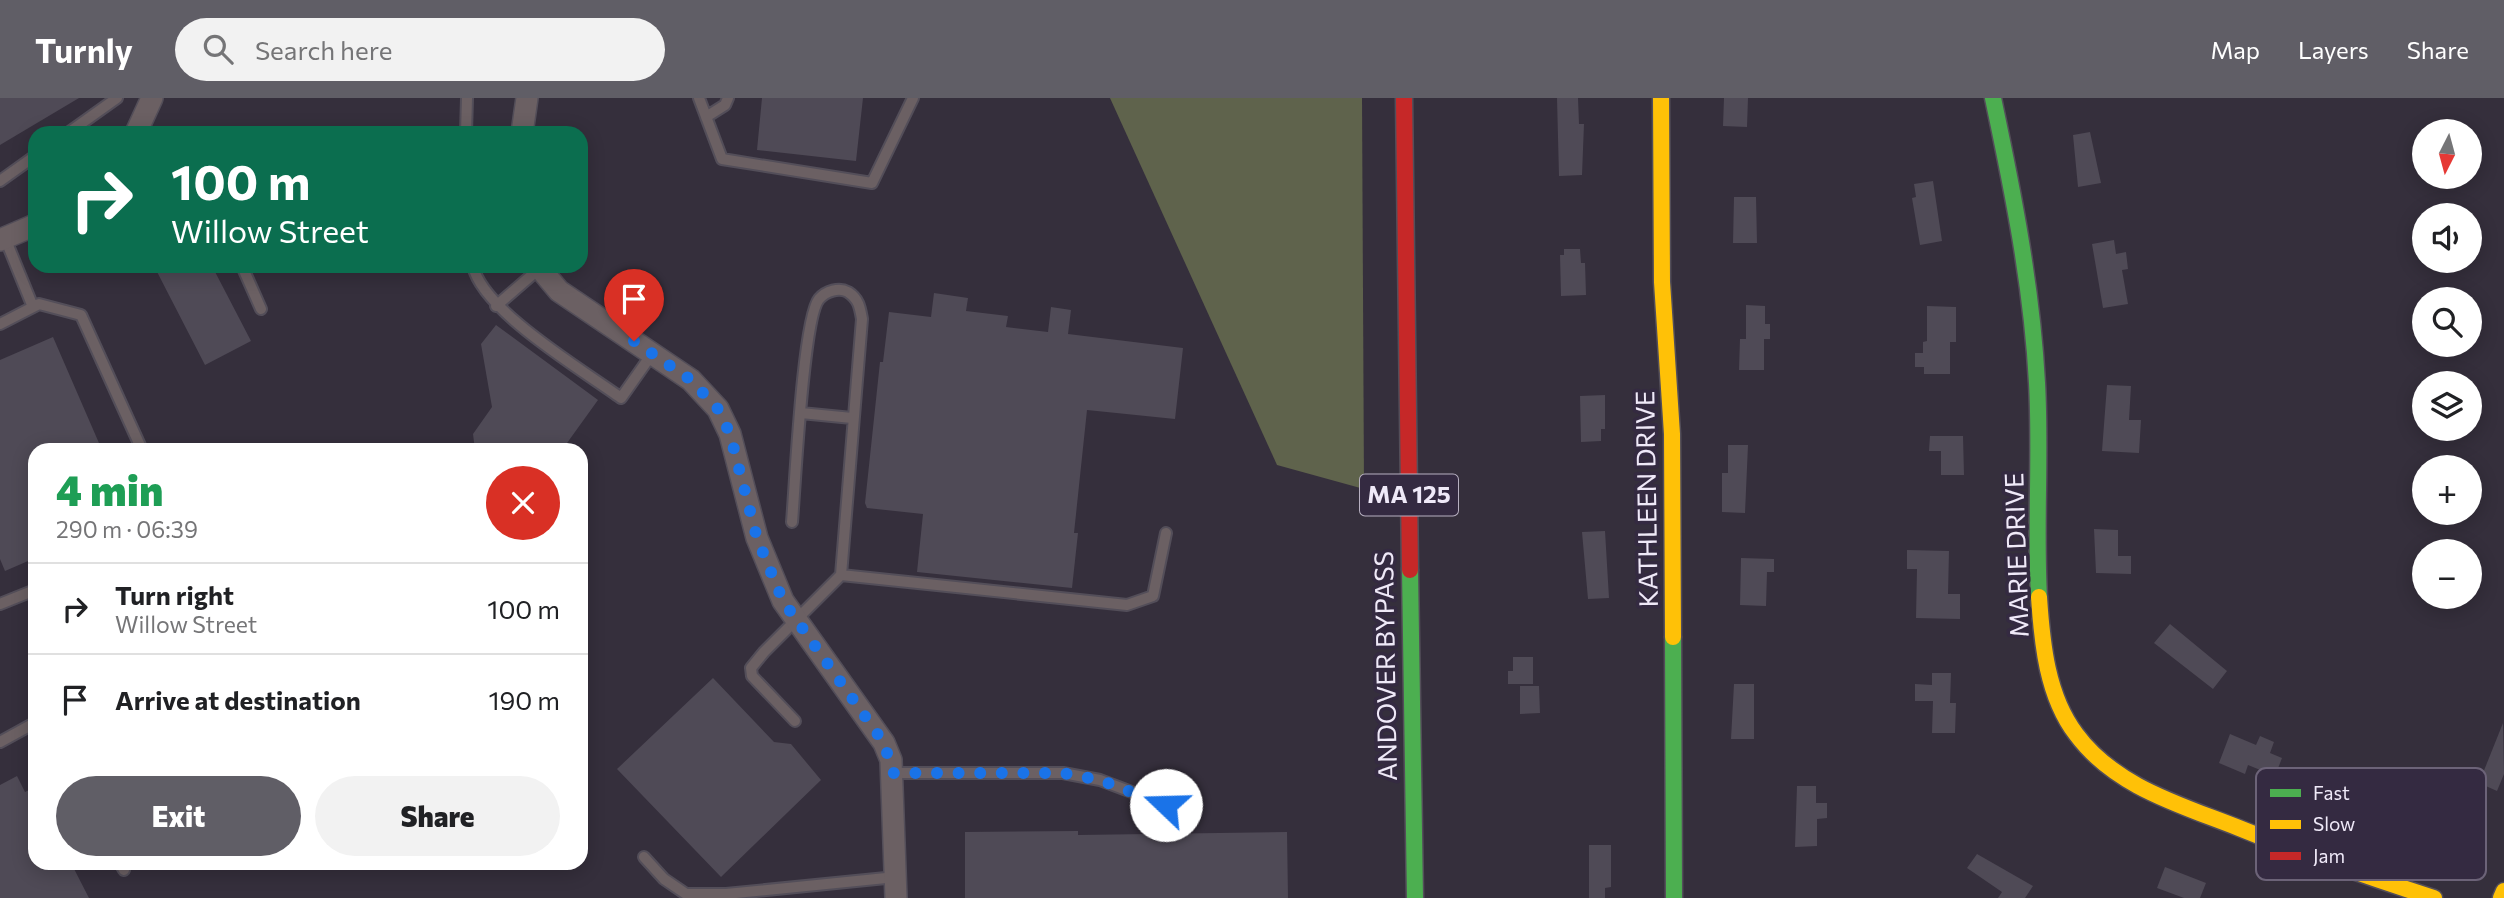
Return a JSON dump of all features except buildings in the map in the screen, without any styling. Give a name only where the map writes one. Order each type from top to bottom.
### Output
[{"type":"street","points":[[139,126],[152,98]]},
{"type":"street","points":[[523,126],[527,98]]},
{"type":"street","name":"ANDOVER BYPASS","points":[[1404,98],[1415,898]]},
{"type":"street","name":"KATHLEEN DRIVE","points":[[1661,98],[1662,282],[1672,434],[1674,898]]},
{"type":"street","name":"MARIE DRIVE","points":[[1993,98],[2009,170],[2033,327],[2040,475],[2039,605],[2051,680],[2063,713],[2077,737],[2097,759],[2145,790],[2256,835]]},
{"type":"street","points":[[3,239],[28,228]]},
{"type":"street","points":[[544,273],[559,291],[691,380],[718,409],[730,434],[757,538],[783,601],[884,743],[893,773],[896,887]]},
{"type":"street","name":"MARIE DRIVE","points":[[2382,880],[2434,898]]},
{"type":"street","points":[[2501,898],[2504,891]]},
{"type":"lane","points":[[78,126],[117,98]]},
{"type":"lane","points":[[466,126],[467,98]]},
{"type":"lane","points":[[699,98],[722,159],[872,183],[913,98]]},
{"type":"lane","points":[[706,117],[725,106],[728,98]]},
{"type":"lane","points":[[0,181],[28,161]]},
{"type":"lane","points":[[3,239],[33,307]]},
{"type":"lane","points":[[245,273],[261,309]]},
{"type":"lane","points":[[474,273],[496,306],[621,398],[652,354]]},
{"type":"lane","points":[[496,306],[532,273]]},
{"type":"lane","points":[[792,522],[806,356],[818,300],[832,290],[843,290],[854,296],[860,306],[862,319],[841,575],[751,668],[752,676],[795,721]]},
{"type":"lane","points":[[0,324],[39,304],[81,315],[139,443]]},
{"type":"lane","points":[[802,413],[852,418]]},
{"type":"lane","points":[[841,575],[1127,605],[1153,596],[1166,533]]},
{"type":"lane","points":[[0,604],[28,593]]},
{"type":"lane","points":[[0,742],[28,727]]},
{"type":"lane","points":[[893,773],[1063,773],[1100,780],[1166,805]]},
{"type":"lane","points":[[644,857],[664,879],[686,894],[896,887]]},
{"type":"green space","points":[[1110,98],[1362,98],[1364,489],[1277,465]]},
{"type":"traffic: fast","points":[[1993,98],[2021,240],[2031,311],[2038,410],[2039,597]]},
{"type":"traffic: fast","points":[[1410,570],[1415,898]]},
{"type":"traffic: fast","points":[[1673,637],[1674,898]]},
{"type":"traffic: slow","points":[[1661,98],[1662,282],[1672,434],[1673,637]]},
{"type":"traffic: slow","points":[[2039,597],[2044,651],[2052,686],[2066,719],[2092,752],[2110,768],[2150,792],[2256,835]]},
{"type":"traffic: slow","points":[[2381,880],[2434,898]]},
{"type":"traffic: slow","points":[[2501,898],[2504,891]]},
{"type":"traffic: jam","points":[[1404,98],[1410,570]]},
{"type":"route","points":[[634,341],[691,380],[718,409],[730,434],[757,538],[783,601],[884,743],[893,773],[1063,773],[1100,780],[1166,805]]}]
